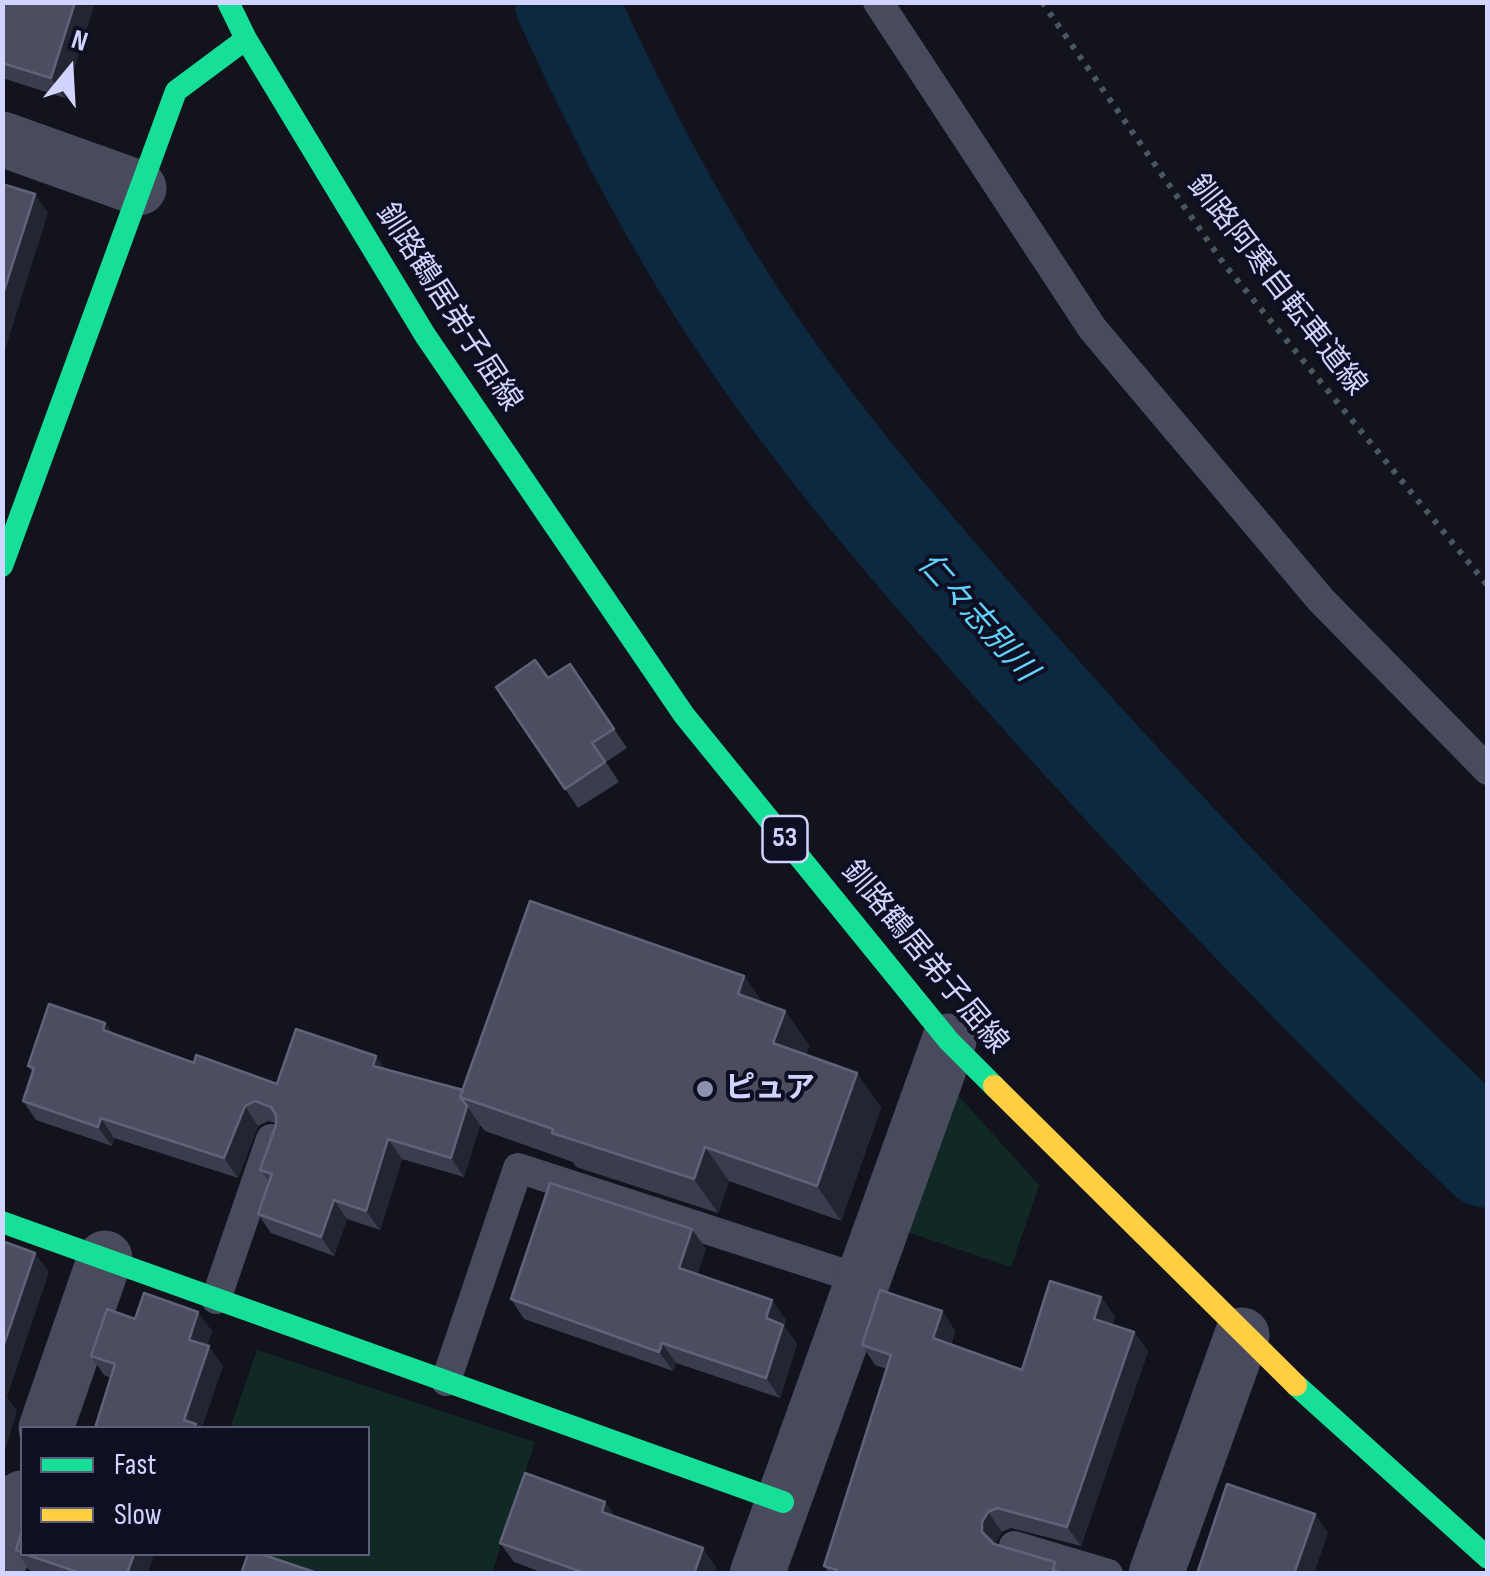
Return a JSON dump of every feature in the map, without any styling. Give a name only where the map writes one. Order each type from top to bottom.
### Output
[{"type":"main road","name":"釧路鶴居弟子屈線","points":[[228,2],[246,40],[425,334],[684,715],[949,1041],[1242,1335],[1488,1558]]},
{"type":"main road","points":[[2,566],[176,90],[246,40]]},
{"type":"main road","points":[[2,1222],[783,1502]]},
{"type":"street","points":[[2,139],[139,188]]},
{"type":"street","points":[[757,1574],[949,1041]]},
{"type":"street","points":[[47,1426],[105,1258]]},
{"type":"street","points":[[1156,1574],[1242,1335]]},
{"type":"street","points":[[2,1556],[20,1504]]},
{"type":"lane","points":[[878,2],[1092,328],[1320,600],[1488,770]]},
{"type":"lane","points":[[216,1298],[271,1139]]},
{"type":"lane","points":[[446,1381],[518,1168],[862,1280]]},
{"type":"lane","points":[[1014,1546],[1108,1574]]},
{"type":"path","name":"釧路阿寒自転車道線","points":[[1042,2],[1224,264],[1488,586]]},
{"type":"green space","points":[[955,1092],[1039,1185],[1011,1267],[907,1232]]},
{"type":"green space","points":[[257,1350],[535,1442],[492,1573],[309,1574],[255,1556],[370,1556],[370,1426],[231,1426]]},
{"type":"building","points":[[2,2],[75,2],[51,78],[2,63]]},
{"type":"building","points":[[2,184],[35,194],[2,297]]},
{"type":"building","points":[[535,660],[548,678],[570,664],[614,729],[592,743],[605,762],[565,789],[496,687]]},
{"type":"building","points":[[530,901],[744,976],[738,994],[785,1011],[773,1043],[857,1073],[817,1186],[705,1147],[694,1179],[552,1133],[553,1129],[460,1097]]},
{"type":"building","points":[[49,1004],[105,1023],[103,1030],[194,1063],[196,1055],[277,1084],[296,1029],[376,1056],[373,1066],[463,1090],[460,1097],[467,1106],[451,1158],[388,1139],[366,1211],[334,1200],[321,1237],[258,1214],[272,1174],[260,1170],[276,1125],[271,1107],[255,1101],[245,1106],[224,1158],[101,1118],[98,1127],[23,1101],[34,1068],[28,1066]]},
{"type":"building","points":[[550,1183],[692,1229],[679,1268],[772,1300],[766,1318],[783,1325],[766,1378],[662,1343],[659,1352],[511,1299]]},
{"type":"building","points":[[2,1241],[35,1253],[2,1350]]},
{"type":"building","points":[[1050,1281],[1101,1297],[1094,1319],[1134,1332],[1067,1527],[997,1508],[988,1512],[982,1522],[982,1532],[994,1544],[1055,1562],[1053,1570],[1065,1574],[836,1574],[837,1570],[824,1566],[891,1355],[862,1345],[880,1290],[942,1311],[933,1338],[1022,1370]]},
{"type":"building","points":[[144,1293],[198,1312],[189,1340],[209,1346],[184,1420],[195,1426],[96,1426],[115,1364],[91,1356],[107,1309],[135,1319]]},
{"type":"building","points":[[525,1473],[605,1502],[602,1512],[703,1548],[694,1574],[588,1574],[500,1543]]},
{"type":"building","points":[[1227,1484],[1315,1514],[1294,1574],[1197,1574]]},
{"type":"building","points":[[31,1556],[133,1556],[127,1574],[83,1574]]},
{"type":"building","points":[[247,1556],[267,1556],[320,1574],[241,1574]]},
{"type":"waterway","name":"仁々志別川","points":[[566,2],[663,197],[762,356],[831,448],[941,582],[1131,794],[1306,978],[1488,1157]]},
{"type":"traffic: fast","points":[[228,2],[246,39],[425,335],[684,715],[949,1041],[994,1086]]},
{"type":"traffic: fast","points":[[2,566],[176,91],[246,39]]},
{"type":"traffic: fast","points":[[2,1222],[783,1502]]},
{"type":"traffic: fast","points":[[1296,1385],[1488,1558]]},
{"type":"traffic: slow","points":[[994,1086],[1296,1385]]},
{"type":"place","name":"ピュア","points":[[705,1089]]}]
